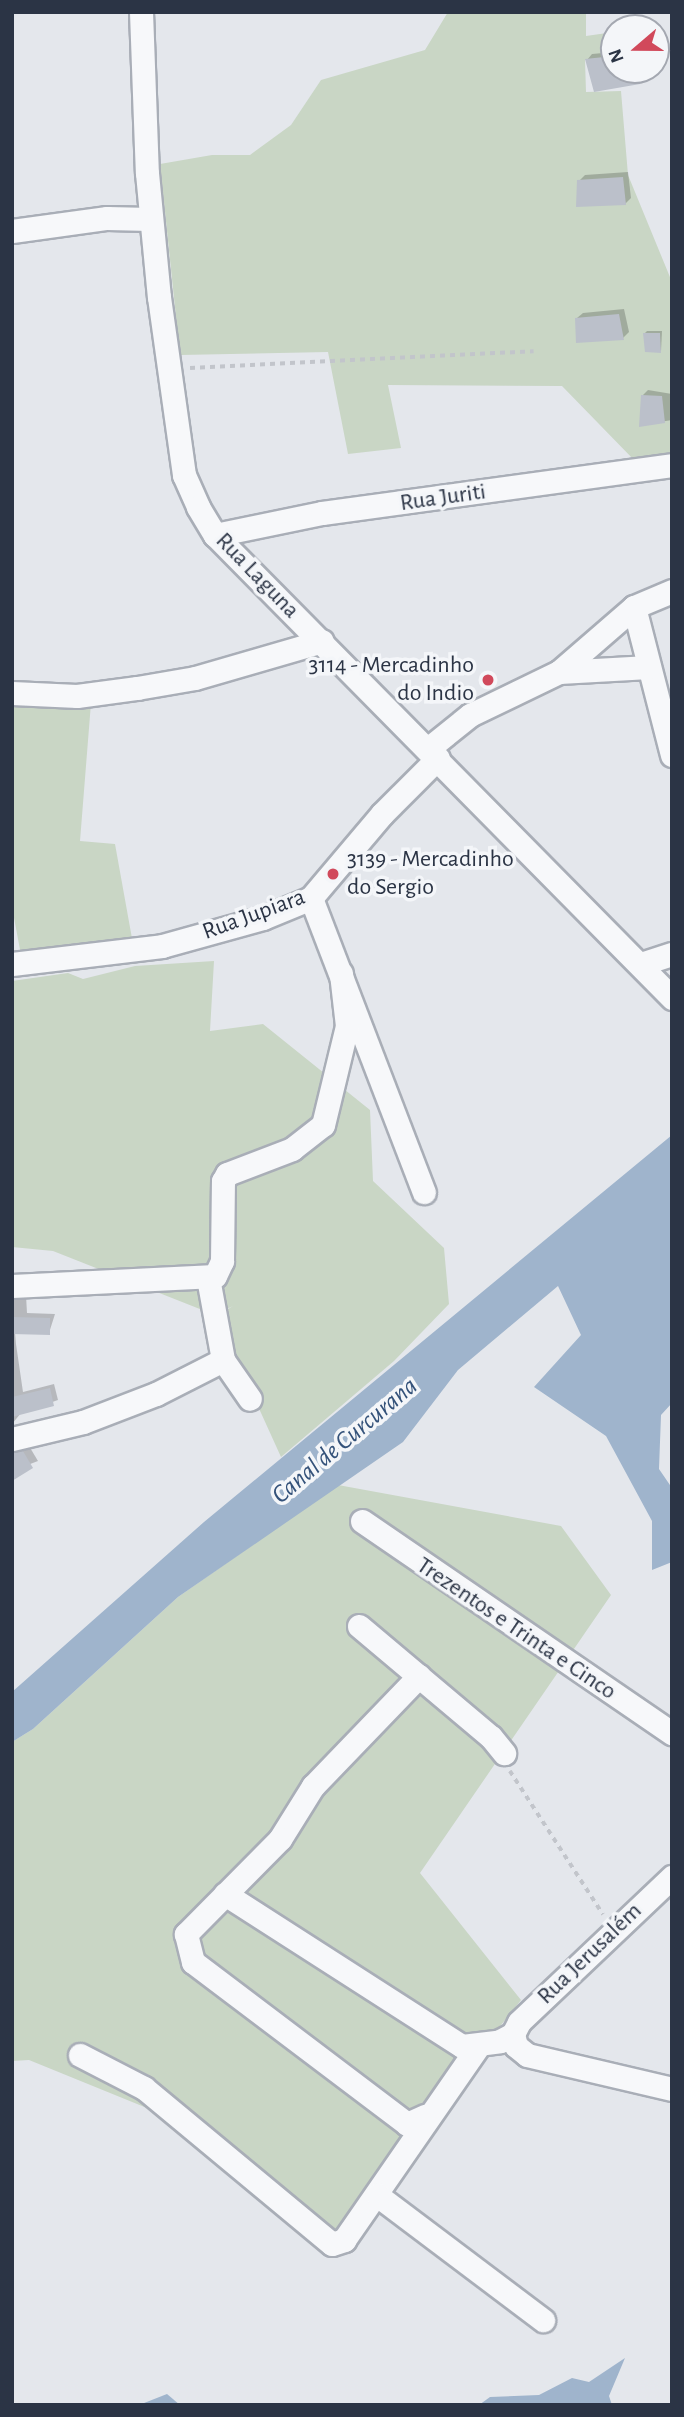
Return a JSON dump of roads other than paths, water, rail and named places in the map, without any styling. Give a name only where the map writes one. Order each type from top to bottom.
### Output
[{"type":"street","name":"Rua Laguna","points":[[141,12],[150,219],[168,369],[184,475],[215,536],[433,753],[672,998]]},
{"type":"street","points":[[12,231],[97,219],[150,219]]},
{"type":"street","name":"Rua Juriti","points":[[215,536],[322,513],[672,465]]},
{"type":"street","name":"Rua Jupiara","points":[[12,964],[162,946],[263,918],[310,898],[433,753],[470,715],[559,672],[634,607],[672,591]]},
{"type":"street","points":[[634,607],[672,755]]},
{"type":"street","points":[[12,693],[77,696],[138,688],[207,675],[322,641]]},
{"type":"street","name":"Rua Jupiara","points":[[559,672],[649,667]]},
{"type":"street","points":[[310,898],[424,1192]]},
{"type":"street","points":[[641,964],[672,954]]},
{"type":"street","points":[[12,1286],[208,1278],[222,1261],[223,1181],[227,1174],[292,1149],[323,1125],[346,1026],[341,974]]},
{"type":"street","points":[[208,1278],[223,1360],[250,1399]]},
{"type":"street","points":[[12,1439],[96,1418],[156,1394],[223,1360]]},
{"type":"street","name":"Trezentos e Trinta e Cinco","points":[[362,1521],[672,1733]]},
{"type":"street","points":[[359,1626],[491,1737],[504,1754]]},
{"type":"street","points":[[419,1676],[313,1786],[279,1839],[186,1934],[193,1962],[407,2124],[425,2116]]},
{"type":"street","name":"Rua Jerusalém","points":[[513,2034],[519,2022],[672,1877]]},
{"type":"street","points":[[225,1894],[463,2046],[479,2045],[513,2034],[516,2046],[527,2055],[672,2090]]},
{"type":"street","points":[[80,2055],[144,2088],[332,2244],[344,2240],[377,2195],[425,2116],[479,2045]]},
{"type":"street","points":[[377,2195],[543,2320]]},
{"type":"water","name":"Canal de Curcurana","points":[[672,1135],[672,1403],[661,1415],[659,1469],[672,1488],[672,1562],[652,1570],[652,1521],[606,1436],[534,1387],[581,1335],[558,1286],[458,1370],[403,1442],[178,1597],[33,1729],[12,1742],[12,1692],[204,1522]]},
{"type":"water","points":[[625,2358],[609,2396],[612,2405],[479,2405],[490,2397],[539,2395],[572,2378],[589,2382]]},
{"type":"water","points":[[167,2394],[180,2405],[139,2405]]},
{"type":"place","name":"3114 - Mercadinho do Indio","points":[[488,680]]},
{"type":"place","name":"3139 - Mercadinho do Sergio","points":[[333,874]]}]
